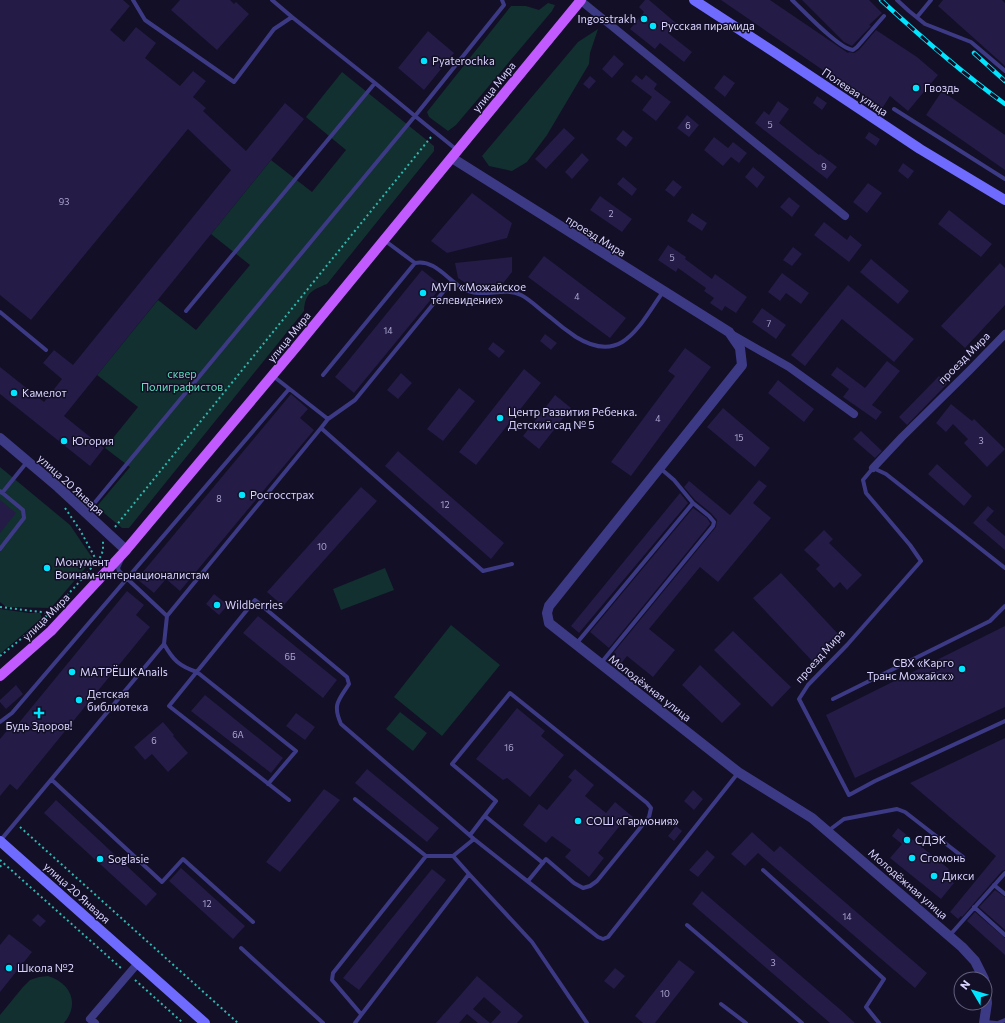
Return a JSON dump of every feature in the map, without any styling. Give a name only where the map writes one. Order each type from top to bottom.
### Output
[{"type":"main road","name":"улица Мира","points":[[0,676],[51,631],[126,550],[581,0]]},
{"type":"main road","name":"Полевая улица","points":[[694,0],[920,149],[1005,200]]},
{"type":"main road","name":"улица 20 Января","points":[[0,841],[206,1023]]},
{"type":"street","points":[[581,0],[845,216]]},
{"type":"street","name":"проезд Мира","points":[[455,154],[664,292],[789,367],[854,414]]},
{"type":"street","name":"проезд Мира","points":[[729,332],[740,348],[742,365]]},
{"type":"street","name":"проезд Мира","points":[[873,468],[1005,334]]},
{"type":"street","name":"Молодёжная улица","points":[[742,365],[549,606],[547,613],[549,623],[738,772],[812,818],[950,936],[975,961],[980,971]]},
{"type":"street","name":"улица 20 Января","points":[[0,438],[126,550]]},
{"type":"street","points":[[95,1023],[90,1019],[138,964]]},
{"type":"street","name":"Молодёжная улица","points":[[984,1022],[986,1011]]},
{"type":"lane","points":[[133,0],[145,20],[234,82],[274,29],[292,17]]},
{"type":"lane","points":[[272,0],[416,116],[435,132],[455,154]]},
{"type":"lane","points":[[85,513],[416,116],[504,6],[502,0]]},
{"type":"lane","points":[[792,0],[848,50],[853,50],[884,16]]},
{"type":"lane","points":[[897,0],[925,24],[971,42],[1005,71]]},
{"type":"lane","points":[[917,17],[931,0]]},
{"type":"lane","points":[[186,311],[375,83]]},
{"type":"lane","points":[[894,109],[1005,179]]},
{"type":"lane","points":[[384,239],[415,263],[427,263],[462,288],[480,294],[506,292],[520,294],[576,337],[590,345],[600,347],[616,346],[625,341],[664,292]]},
{"type":"lane","points":[[323,375],[415,263]]},
{"type":"lane","points":[[0,841],[164,644],[167,616],[328,419],[356,400],[452,281]]},
{"type":"lane","points":[[0,312],[46,350]]},
{"type":"lane","points":[[272,375],[328,419]]},
{"type":"lane","points":[[0,722],[12,713],[289,389]]},
{"type":"lane","points":[[321,428],[482,570],[512,564]]},
{"type":"lane","points":[[0,549],[25,515],[23,510],[1,492],[28,462]]},
{"type":"lane","points":[[600,664],[713,526],[714,522],[709,516],[693,503],[674,480],[660,468]]},
{"type":"lane","points":[[873,468],[886,474],[1005,568]]},
{"type":"lane","name":"проезд Мира","points":[[873,468],[864,480],[866,493],[922,561],[847,645],[808,685],[799,699],[836,771],[849,795],[875,781],[1005,721]]},
{"type":"lane","points":[[576,645],[693,503]]},
{"type":"lane","points":[[126,550],[118,568],[119,571],[167,616]]},
{"type":"lane","points":[[289,800],[169,706],[255,600],[347,677],[349,684],[336,705],[337,715],[341,724],[474,839],[598,937],[603,939],[608,937],[738,772]]},
{"type":"lane","points":[[833,700],[990,621],[1005,606]]},
{"type":"lane","points":[[164,644],[172,657],[184,667],[197,672],[296,751],[268,784]]},
{"type":"lane","points":[[470,835],[496,801],[452,764],[510,694],[647,803],[651,808],[649,817],[597,881],[590,886],[583,888],[546,859],[528,881]]},
{"type":"lane","points":[[52,780],[162,882],[183,859],[253,922]]},
{"type":"lane","points":[[355,798],[426,856],[453,856],[474,839]]},
{"type":"lane","points":[[828,831],[844,819],[897,809],[905,812],[963,857]]},
{"type":"lane","points":[[485,816],[543,863]]},
{"type":"lane","points":[[361,1014],[332,980],[333,973],[426,856]]},
{"type":"lane","points":[[453,856],[532,942],[586,1023]]},
{"type":"lane","points":[[763,870],[884,979],[866,1007],[879,1023]]},
{"type":"lane","points":[[950,936],[1005,873]]},
{"type":"lane","points":[[355,1023],[469,874]]},
{"type":"lane","points":[[994,885],[1005,894]]},
{"type":"lane","points":[[974,907],[1005,935]]},
{"type":"lane","points":[[687,925],[802,1023]]},
{"type":"lane","points":[[241,948],[324,1023]]},
{"type":"lane","points":[[721,1004],[746,1023]]},
{"type":"lane","points":[[984,1022],[997,1023],[1005,1020]]},
{"type":"path","points":[[114,528],[435,132]]},
{"type":"path","points":[[64,507],[80,530],[100,565]]},
{"type":"path","points":[[0,656],[27,634],[63,599],[101,556],[103,550],[103,540]]},
{"type":"path","points":[[0,607],[49,613]]},
{"type":"path","points":[[16,823],[238,1023]]},
{"type":"path","points":[[0,860],[183,1023]]},
{"type":"path","points":[[0,866],[3,863]]},
{"type":"green space","points":[[548,3],[555,5],[552,11],[456,125],[448,131],[429,117],[427,112],[511,6],[526,6],[539,10]]},
{"type":"green space","points":[[598,29],[590,53],[589,64],[547,135],[527,162],[512,171],[489,166],[482,156],[578,42]]},
{"type":"green space","name":"сквер Полиграфистов","points":[[342,72],[434,146],[434,151],[327,284],[313,290],[310,293],[306,300],[304,311],[129,528],[122,528],[98,508],[98,505],[130,467],[105,448],[138,407],[97,375],[158,300],[196,330],[250,265],[211,234],[271,160],[312,192],[346,150],[306,117]]},
{"type":"green space","points":[[0,467],[70,525],[93,559],[51,608],[6,607],[0,602]]},
{"type":"green space","points":[[385,568],[394,590],[341,610],[333,589]]},
{"type":"green space","points":[[0,609],[40,613],[42,618],[0,654]]},
{"type":"green space","points":[[451,625],[500,665],[442,736],[394,697]]},
{"type":"green space","points":[[400,712],[427,733],[413,751],[386,729]]},
{"type":"green space","points":[[48,976],[56,979],[71,995],[71,1009],[69,1016],[64,1023],[0,1023],[0,1015],[30,980]]},
{"type":"building","points":[[0,0],[123,0],[130,6],[110,30],[124,42],[136,27],[156,43],[145,58],[180,86],[193,71],[206,81],[193,97],[206,108],[203,111],[246,151],[285,103],[304,119],[64,416],[104,448],[90,466],[0,394],[0,367],[44,402],[62,379],[43,363],[54,350],[73,365],[231,170],[188,129],[31,320],[0,295]]},
{"type":"building","points":[[180,0],[230,0],[234,4],[236,2],[249,14],[217,50],[171,10]]},
{"type":"building","name":"Русская пирамида","points":[[645,0],[649,0],[676,23],[668,33],[692,52],[684,62],[660,43],[655,49],[630,29],[644,12],[639,7]]},
{"type":"building","points":[[721,0],[770,0],[848,53],[854,53],[859,50],[876,30],[917,57],[938,75],[908,111],[890,96],[881,110]]},
{"type":"building","points":[[802,0],[869,0],[882,13],[869,25],[871,26],[852,46],[844,42]]},
{"type":"building","points":[[943,0],[1002,0],[1005,3],[1005,66],[938,6]]},
{"type":"building","points":[[428,31],[454,53],[424,90],[398,68]]},
{"type":"building","points":[[614,55],[624,64],[612,78],[602,69]]},
{"type":"building","points":[[636,75],[642,80],[646,75],[657,84],[654,89],[671,102],[656,121],[642,110],[652,97],[631,81]]},
{"type":"building","points":[[724,75],[735,83],[725,97],[714,88]]},
{"type":"building","points":[[590,76],[596,81],[589,89],[583,84]]},
{"type":"building","points":[[942,91],[1005,135],[1005,170],[926,115]]},
{"type":"building","points":[[817,96],[827,103],[822,110],[813,103]]},
{"type":"building","points":[[778,101],[789,109],[779,123],[819,155],[820,154],[837,167],[827,179],[755,123],[764,111],[769,115]]},
{"type":"building","points":[[687,115],[699,125],[689,137],[677,128]]},
{"type":"building","points":[[564,128],[575,138],[546,169],[535,159]]},
{"type":"building","points":[[623,130],[633,138],[626,147],[616,139]]},
{"type":"building","points":[[869,132],[880,139],[876,146],[865,138]]},
{"type":"building","points":[[714,137],[728,148],[733,142],[747,153],[739,163],[731,157],[723,166],[704,150]]},
{"type":"building","points":[[582,153],[589,160],[572,179],[565,172]]},
{"type":"building","points":[[903,163],[914,171],[908,179],[898,171]]},
{"type":"building","points":[[753,167],[765,177],[757,188],[745,177]]},
{"type":"building","points":[[623,177],[637,189],[632,196],[617,184]]},
{"type":"building","points":[[673,180],[682,187],[674,197],[665,190]]},
{"type":"building","points":[[868,183],[882,193],[867,213],[853,202]]},
{"type":"building","points":[[472,193],[512,223],[507,238],[447,253],[431,241]]},
{"type":"building","points":[[600,196],[632,219],[622,232],[590,210]]},
{"type":"building","points":[[789,197],[800,206],[792,217],[780,207]]},
{"type":"building","points":[[949,210],[992,244],[981,257],[938,224]]},
{"type":"building","points":[[692,213],[707,223],[702,231],[687,221]]},
{"type":"building","points":[[824,222],[847,240],[850,235],[862,245],[849,262],[814,235]]},
{"type":"building","points":[[668,245],[686,257],[685,259],[712,279],[715,274],[747,297],[736,313],[725,306],[722,311],[710,303],[714,298],[704,291],[706,288],[678,268],[676,272],[658,260]]},
{"type":"building","points":[[793,247],[802,254],[792,266],[783,260]]},
{"type":"building","points":[[544,256],[626,318],[610,338],[528,277]]},
{"type":"building","points":[[512,257],[512,272],[501,286],[473,288],[458,278],[455,263]]},
{"type":"building","points":[[871,259],[909,291],[898,304],[860,272]]},
{"type":"building","points":[[1000,263],[1005,268],[1005,305],[965,348],[941,326]]},
{"type":"building","points":[[422,270],[442,286],[354,393],[335,377]]},
{"type":"building","points":[[782,273],[809,293],[801,304],[786,293],[780,301],[768,292]]},
{"type":"building","points":[[848,285],[914,339],[894,362],[842,319],[805,366],[791,355]]},
{"type":"building","points":[[762,308],[786,325],[776,339],[752,322]]},
{"type":"building","points":[[545,334],[557,343],[551,350],[540,341]]},
{"type":"building","points":[[493,342],[505,351],[499,358],[488,349]]},
{"type":"building","points":[[685,348],[711,367],[631,476],[611,462],[675,376],[668,371]]},
{"type":"building","points":[[887,361],[900,371],[872,405],[882,412],[876,420],[843,397],[849,389],[831,375],[837,367],[865,388]]},
{"type":"building","points":[[524,369],[541,383],[476,465],[459,452]]},
{"type":"building","points":[[401,373],[412,383],[398,399],[387,390]]},
{"type":"building","points":[[939,376],[947,384],[907,425],[899,417]]},
{"type":"building","points":[[778,380],[814,409],[804,422],[768,393]]},
{"type":"building","points":[[459,388],[475,401],[443,441],[427,429]]},
{"type":"building","points":[[291,394],[308,409],[300,418],[314,430],[180,591],[166,579],[154,593],[137,579]]},
{"type":"building","points":[[555,395],[571,408],[539,449],[523,436]]},
{"type":"building","points":[[951,404],[972,421],[974,419],[1005,449],[987,467],[964,443],[968,439],[953,424],[946,432],[936,423]]},
{"type":"building","points":[[723,408],[770,448],[755,467],[707,427]]},
{"type":"building","points":[[861,431],[882,451],[875,458],[853,439]]},
{"type":"building","points":[[398,451],[504,543],[491,559],[385,466]]},
{"type":"building","points":[[937,464],[972,496],[964,506],[928,474]]},
{"type":"building","points":[[759,480],[767,486],[753,503],[771,518],[718,582],[700,567],[649,629],[675,650],[653,677],[627,656],[619,666],[611,660],[616,654],[614,652],[716,527],[717,520],[695,500],[684,487],[689,481],[730,515]]},
{"type":"building","points":[[361,487],[377,501],[283,606],[267,592]]},
{"type":"building","points":[[680,493],[688,503],[579,633],[571,626]]},
{"type":"building","points":[[0,500],[16,513],[0,533]]},
{"type":"building","points":[[988,506],[994,511],[986,520],[1005,536],[1005,550],[973,523]]},
{"type":"building","points":[[693,508],[707,518],[710,524],[609,648],[590,632]]},
{"type":"building","points":[[824,530],[833,539],[829,543],[862,575],[847,590],[840,582],[834,588],[816,569],[820,565],[804,550]]},
{"type":"building","points":[[781,573],[840,636],[813,662],[753,598]]},
{"type":"building","points":[[127,591],[144,605],[136,615],[150,627],[17,790],[10,784],[0,796],[0,739],[10,727],[13,730]]},
{"type":"building","name":"Wildberries","points":[[214,594],[228,605],[219,615],[206,604]]},
{"type":"building","points":[[258,616],[337,680],[323,698],[243,633]]},
{"type":"building","name":"СВХ «Карго Транс Можайск»","points":[[1005,626],[1005,707],[855,778],[826,715]]},
{"type":"building","points":[[733,631],[791,687],[772,707],[714,650]]},
{"type":"building","points":[[700,665],[741,704],[722,723],[682,685]]},
{"type":"building","points":[[16,685],[23,694],[6,709],[0,700]]},
{"type":"building","points":[[205,695],[283,758],[271,773],[191,711]]},
{"type":"building","points":[[517,708],[545,731],[541,736],[564,755],[530,797],[507,778],[503,780],[476,759]]},
{"type":"building","points":[[296,713],[315,727],[305,740],[286,726]]},
{"type":"building","points":[[163,722],[188,753],[168,772],[152,754],[145,760],[134,747]]},
{"type":"building","points":[[1005,738],[1005,870],[1002,871],[962,917],[961,916],[958,919],[950,912],[996,856],[910,783]]},
{"type":"building","points":[[367,769],[439,828],[427,842],[355,783]]},
{"type":"building","name":"СОШ «Гармония»","points":[[575,769],[594,785],[585,796],[606,813],[615,802],[633,817],[625,826],[622,823],[598,853],[604,858],[589,877],[565,857],[571,850],[552,836],[546,843],[523,825],[539,804],[547,810],[572,780],[568,777]]},
{"type":"building","points":[[324,789],[340,800],[280,872],[266,862]]},
{"type":"building","points":[[693,790],[703,799],[694,810],[684,801]]},
{"type":"building","points":[[56,800],[157,894],[146,906],[44,813]]},
{"type":"building","points":[[676,826],[682,831],[674,841],[668,836]]},
{"type":"building","points":[[898,828],[949,869],[944,876],[954,883],[941,899],[890,858],[902,844],[892,836]]},
{"type":"building","points":[[752,832],[774,852],[780,846],[927,973],[915,988],[758,853],[745,866],[731,854]]},
{"type":"building","points":[[707,850],[715,857],[698,877],[689,870]]},
{"type":"building","points":[[181,868],[245,926],[233,939],[169,881]]},
{"type":"building","points":[[432,869],[446,880],[359,990],[343,978]]},
{"type":"building","points":[[995,890],[1005,897],[1005,930],[979,907]]},
{"type":"building","points":[[702,891],[855,1023],[830,1023],[692,904]]},
{"type":"building","points":[[975,912],[1005,938],[1005,955],[967,921]]},
{"type":"building","points":[[38,914],[46,921],[40,927],[32,920]]},
{"type":"building","name":"Школа №2","points":[[9,934],[32,952],[0,992],[0,945]]},
{"type":"building","points":[[679,960],[695,972],[655,1023],[643,1023],[635,1016]]},
{"type":"building","points":[[615,968],[625,976],[614,989],[604,981]]},
{"type":"building","points":[[477,976],[523,1016],[517,1023],[491,1023],[501,1012],[484,997],[473,1009],[490,1023],[478,1023],[467,1014],[459,1023],[436,1023]]},
{"type":"railway","points":[[881,0],[942,54],[1005,104]]},
{"type":"railway","points":[[974,53],[1005,81]]},
{"type":"place","name":"Ingosstrakh","points":[[644,19]]},
{"type":"place","name":"Русская пирамида","points":[[653,26]]},
{"type":"place","name":"Pyaterochka","points":[[424,61]]},
{"type":"place","name":"Гвоздь","points":[[916,88]]},
{"type":"place","name":"МУП «Можайское телевидение»","points":[[423,293]]},
{"type":"place","name":"Камелот","points":[[14,393]]},
{"type":"place","name":"Центр Развития Ребенка. Детский сад № 5","points":[[500,418]]},
{"type":"place","name":"Югория","points":[[64,441]]},
{"type":"place","name":"Росгосстрах","points":[[242,495]]},
{"type":"place","name":"Монумент Воинам-интернационалистам","points":[[47,568]]},
{"type":"place","name":"Wildberries","points":[[217,605]]},
{"type":"place","name":"СВХ «Карго Транс Можайск»","points":[[962,669]]},
{"type":"place","name":"МAТРЁШКАnails","points":[[72,672]]},
{"type":"place","name":"Детская библиотека","points":[[79,700]]},
{"type":"place","name":"Будь Здоров!","points":[[39,713]]},
{"type":"place","name":"СОШ «Гармония»","points":[[578,821]]},
{"type":"place","name":"СДЭК","points":[[907,840]]},
{"type":"place","name":"Сгомонь","points":[[912,858]]},
{"type":"place","name":"Soglasie","points":[[100,859]]},
{"type":"place","name":"Дикси","points":[[934,876]]},
{"type":"place","name":"Школа №2","points":[[9,968]]}]
